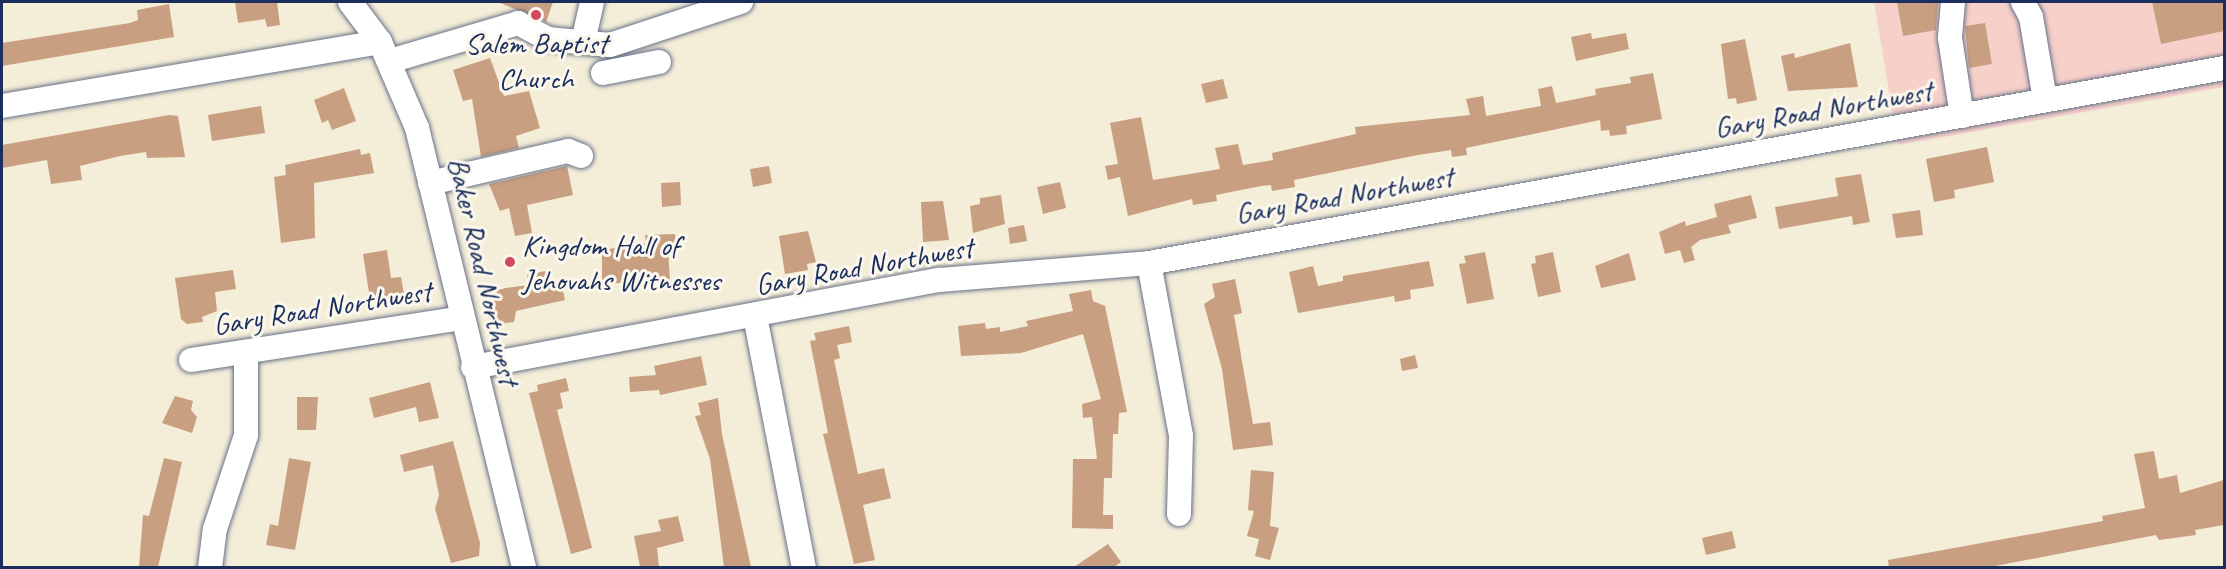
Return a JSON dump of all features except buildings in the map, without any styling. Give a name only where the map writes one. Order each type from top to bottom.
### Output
[{"type":"street","name":"Baker Road Northwest","points":[[350,2],[385,51],[417,128],[473,367],[524,567]]},
{"type":"street","points":[[583,42],[592,2]]},
{"type":"street","points":[[603,73],[656,50],[741,2]]},
{"type":"street","points":[[1953,2],[1950,38],[1962,116]]},
{"type":"street","points":[[2023,2],[2031,17],[2044,100]]},
{"type":"street","points":[[2,105],[385,51],[518,23],[548,39],[656,50]]},
{"type":"street","name":"Gary Road Northwest","points":[[473,367],[939,280],[1149,263],[2224,68]]},
{"type":"street","points":[[430,183],[568,151],[581,156]]},
{"type":"street","points":[[1149,263],[1181,436],[1179,514]]},
{"type":"street","points":[[755,316],[804,567]]},
{"type":"street","name":"Gary Road Northwest","points":[[191,360],[462,318]]},
{"type":"street","points":[[210,567],[215,529],[246,435],[246,352]]},
{"type":"shaded area","points":[[1874,2],[2224,2],[2224,87],[1898,145]]},
{"type":"place","name":"Salem Baptist Church","points":[[536,15]]},
{"type":"place","name":"Kingdom Hall of Jehovahs Witnesses","points":[[510,262]]}]
